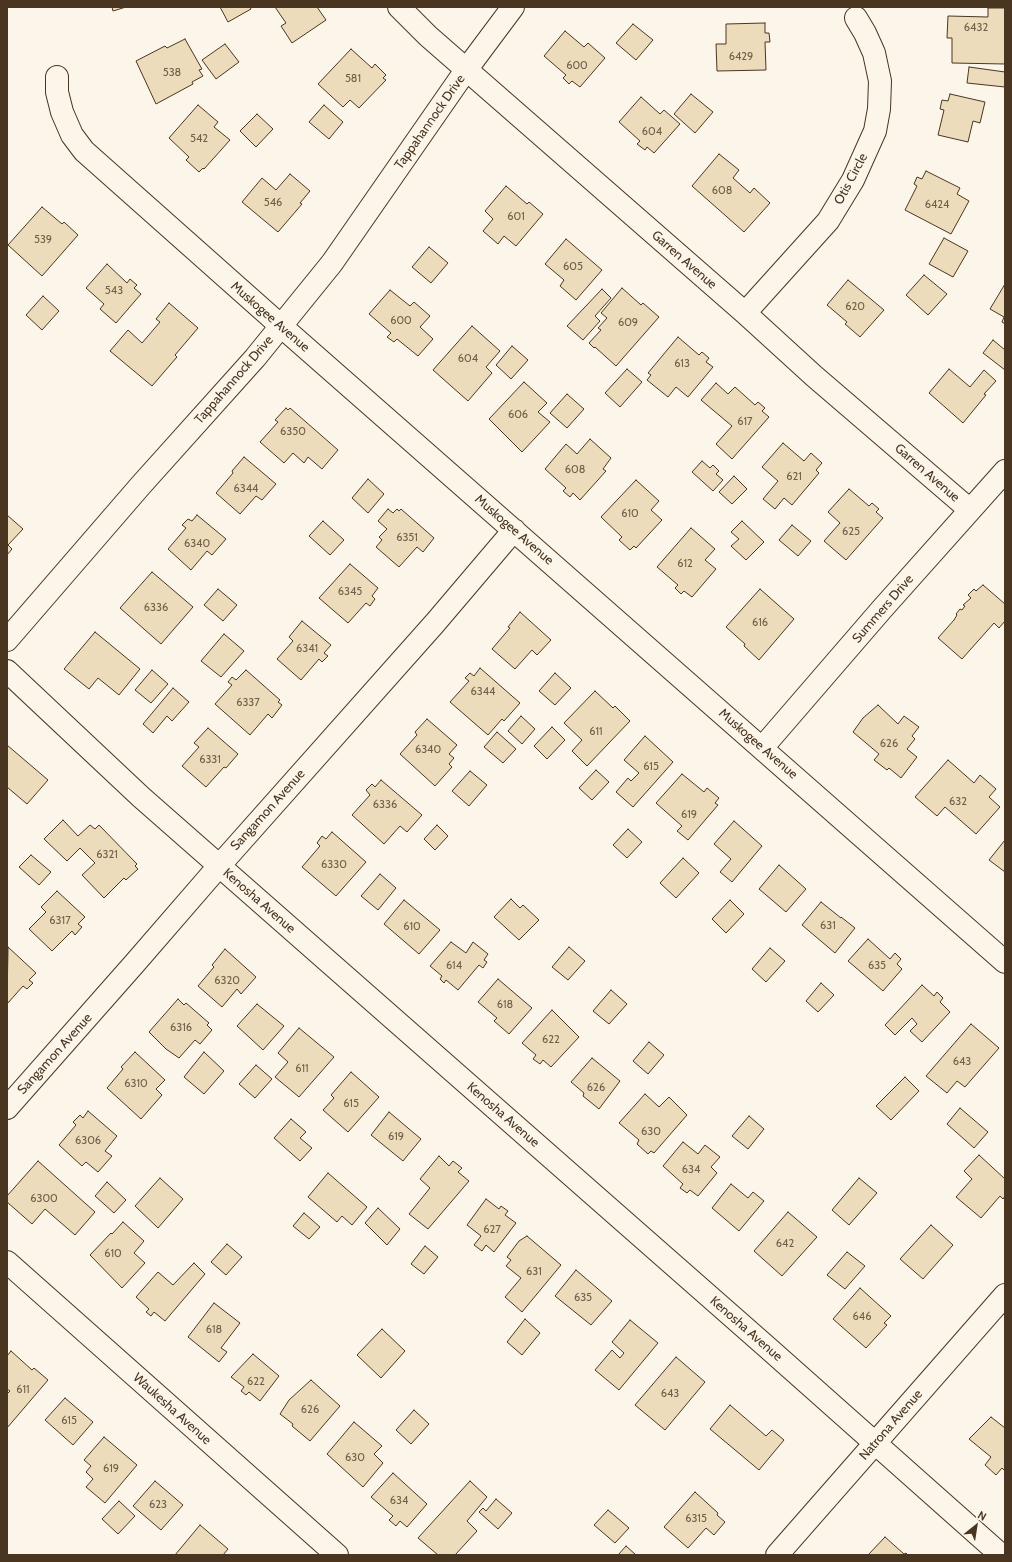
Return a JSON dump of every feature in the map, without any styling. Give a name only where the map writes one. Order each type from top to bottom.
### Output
[{"type":"street","name":"Garren Avenue","points":[[399,7],[428,36],[466,70],[820,381],[970,510]]},
{"type":"street","name":"Tappahannock Drive","points":[[7,640],[141,485],[255,358],[332,263],[466,70],[513,7]]},
{"type":"street","name":"Otis Circle","points":[[745,314],[828,221],[853,180],[875,130],[879,109],[880,81],[874,53],[856,18]]},
{"type":"street","name":"Muskogee Avenue","points":[[57,77],[62,112],[72,135],[84,151],[1005,962]]},
{"type":"street","name":"Summers Drive","points":[[762,748],[1005,470]]},
{"type":"street","name":"Sangamon Avenue","points":[[7,1108],[435,623],[514,530]]},
{"type":"street","name":"Kenosha Avenue","points":[[7,671],[141,797],[762,1342],[1001,1555]]},
{"type":"street","name":"Waukesha Avenue","points":[[7,1262],[337,1555]]},
{"type":"street","name":"Natrona Avenue","points":[[777,1555],[1005,1295]]},
{"type":"building","points":[[112,7],[126,7],[113,11]]},
{"type":"building","points":[[220,7],[250,7],[251,9],[228,22]]},
{"type":"building","points":[[275,7],[317,7],[326,20],[292,43],[281,26],[286,23]]},
{"type":"building","points":[[988,8],[1005,8],[1005,64],[952,63],[952,38],[947,38],[948,16],[988,17]]},
{"type":"building","points":[[765,23],[765,33],[769,33],[770,42],[765,42],[766,70],[717,71],[716,44],[726,44],[726,24]]},
{"type":"building","points":[[633,24],[653,40],[636,60],[616,43]]},
{"type":"building","points":[[565,31],[584,47],[588,43],[605,58],[580,87],[572,81],[569,84],[563,78],[566,75],[544,56]]},
{"type":"building","points":[[185,39],[202,69],[199,70],[203,76],[192,82],[193,84],[156,104],[136,61],[165,46],[167,48]]},
{"type":"building","points":[[225,44],[239,62],[216,79],[202,60]]},
{"type":"building","points":[[351,49],[372,68],[375,64],[386,75],[383,78],[386,80],[359,108],[350,100],[343,107],[318,84]]},
{"type":"building","points":[[969,67],[1005,72],[1005,87],[967,83]]},
{"type":"building","points":[[691,94],[713,112],[695,133],[674,114]]},
{"type":"building","points":[[950,94],[985,102],[980,123],[973,121],[968,142],[938,135],[944,110],[940,109],[942,100],[948,101]]},
{"type":"building","points":[[641,97],[660,114],[664,110],[680,124],[654,153],[647,147],[645,150],[637,144],[640,141],[619,122]]},
{"type":"building","points":[[198,105],[218,122],[214,127],[230,140],[204,169],[203,168],[199,172],[186,160],[189,157],[169,138]]},
{"type":"building","points":[[324,105],[343,122],[329,139],[309,122]]},
{"type":"building","points":[[257,114],[273,129],[256,147],[240,131]]},
{"type":"building","points":[[719,154],[739,170],[733,178],[750,193],[754,188],[770,203],[744,232],[692,186]]},
{"type":"building","points":[[926,171],[960,188],[957,194],[969,201],[951,234],[905,210],[917,186],[914,184],[917,177],[922,179]]},
{"type":"building","points":[[290,174],[310,191],[300,203],[302,204],[278,232],[242,202],[262,178],[276,190]]},
{"type":"building","points":[[506,186],[527,204],[529,202],[543,214],[516,246],[504,236],[498,244],[483,231],[493,219],[485,211]]},
{"type":"building","points":[[42,207],[62,224],[64,222],[78,235],[42,276],[8,245]]},
{"type":"building","points":[[944,238],[968,251],[953,277],[929,264]]},
{"type":"building","points":[[566,239],[602,270],[576,300],[560,286],[564,280],[545,264]]},
{"type":"building","points":[[429,247],[448,263],[431,283],[412,267]]},
{"type":"building","points":[[107,264],[127,283],[130,279],[137,285],[134,288],[141,294],[116,323],[100,309],[104,304],[86,288]]},
{"type":"building","points":[[924,275],[947,294],[928,315],[906,295]]},
{"type":"building","points":[[848,280],[884,310],[860,337],[845,324],[847,322],[827,305]]},
{"type":"building","points":[[1005,284],[1005,324],[1002,322],[1004,317],[990,309]]},
{"type":"building","points":[[622,288],[641,305],[643,303],[659,317],[616,366],[589,343],[601,330],[598,328],[607,318],[601,313]]},
{"type":"building","points":[[602,289],[611,298],[595,316],[600,321],[583,340],[567,326]]},
{"type":"building","points":[[390,290],[410,306],[414,302],[430,316],[420,327],[433,339],[418,356],[397,339],[394,342],[387,337],[391,333],[369,314]]},
{"type":"building","points":[[43,296],[59,311],[42,330],[26,315]]},
{"type":"building","points":[[169,303],[198,328],[175,355],[177,357],[152,386],[110,351],[128,330],[142,343],[160,322],[156,319]]},
{"type":"building","points":[[472,326],[500,351],[486,367],[492,373],[468,401],[433,370]]},
{"type":"building","points":[[678,337],[699,355],[702,352],[709,358],[706,362],[713,367],[688,397],[676,387],[668,397],[647,380],[651,375],[648,373]]},
{"type":"building","points":[[993,340],[1005,350],[1005,370],[983,353]]},
{"type":"building","points":[[512,346],[528,360],[511,379],[496,365]]},
{"type":"building","points":[[627,369],[642,382],[620,407],[605,393]]},
{"type":"building","points":[[949,369],[970,387],[984,370],[996,381],[984,394],[986,395],[963,423],[929,393]]},
{"type":"building","points":[[524,382],[547,403],[538,412],[550,422],[522,452],[489,419]]},
{"type":"building","points":[[716,383],[728,394],[735,387],[755,405],[758,402],[765,408],[762,411],[769,417],[732,459],[716,444],[732,426],[701,400]]},
{"type":"building","points":[[567,394],[584,409],[567,428],[550,413]]},
{"type":"building","points":[[286,408],[288,410],[290,408],[338,450],[322,469],[308,457],[304,463],[293,453],[284,463],[260,442],[278,422],[275,420]]},
{"type":"building","points":[[590,439],[611,458],[603,469],[606,471],[580,500],[573,493],[570,497],[563,491],[566,488],[545,469],[566,444],[577,454]]},
{"type":"building","points":[[783,443],[804,461],[811,453],[822,463],[816,470],[819,473],[792,505],[784,498],[775,509],[763,499],[778,481],[762,467]]},
{"type":"building","points":[[244,457],[276,484],[262,500],[256,496],[240,514],[216,493]]},
{"type":"building","points":[[702,461],[710,468],[713,465],[719,471],[716,474],[723,480],[713,491],[692,472]]},
{"type":"building","points":[[734,476],[747,489],[732,504],[719,492]]},
{"type":"building","points":[[368,479],[384,494],[368,513],[352,498]]},
{"type":"building","points":[[636,480],[659,501],[651,510],[662,520],[636,548],[634,546],[630,550],[619,540],[622,537],[601,517]]},
{"type":"building","points":[[849,489],[869,506],[872,503],[879,509],[876,512],[883,518],[846,560],[824,541],[840,523],[828,512]]},
{"type":"building","points":[[388,509],[393,513],[397,509],[399,511],[401,509],[434,538],[423,552],[417,547],[399,567],[376,547],[382,540],[379,537],[387,529],[378,521]]},
{"type":"building","points":[[7,515],[23,529],[8,545],[12,549],[7,555]]},
{"type":"building","points":[[197,515],[226,539],[212,555],[207,551],[191,570],[168,549],[186,528],[182,525],[188,519],[192,521]]},
{"type":"building","points":[[323,521],[344,540],[330,555],[309,536]]},
{"type":"building","points":[[742,521],[764,542],[746,560],[731,546],[739,539],[731,532]]},
{"type":"building","points":[[792,525],[811,541],[798,556],[779,540]]},
{"type":"building","points":[[691,528],[715,549],[705,560],[716,569],[692,597],[684,591],[681,594],[675,588],[678,585],[657,567]]},
{"type":"building","points":[[350,564],[378,588],[372,596],[375,599],[370,606],[366,603],[348,623],[319,598]]},
{"type":"building","points":[[152,572],[193,607],[161,644],[120,608]]},
{"type":"building","points":[[983,585],[1005,604],[1005,621],[999,628],[994,623],[962,659],[938,638],[954,620],[960,609],[962,610],[965,606],[963,605],[971,598],[968,595],[974,589],[976,591]]},
{"type":"building","points":[[218,589],[237,605],[223,621],[204,605]]},
{"type":"building","points":[[760,589],[794,619],[759,660],[744,646],[745,644],[726,627]]},
{"type":"building","points":[[520,612],[551,640],[537,655],[532,650],[515,669],[492,649],[510,628],[508,627]]},
{"type":"building","points":[[302,621],[331,645],[324,653],[328,656],[322,662],[319,659],[301,680],[277,659],[293,641],[289,637]]},
{"type":"building","points":[[95,632],[140,669],[119,695],[98,678],[89,689],[64,669]]},
{"type":"building","points":[[224,634],[244,651],[221,677],[201,661]]},
{"type":"building","points":[[480,668],[520,703],[504,721],[502,719],[488,735],[450,702],[469,681],[465,678],[470,673],[474,676]]},
{"type":"building","points":[[152,670],[168,684],[151,703],[135,690]]},
{"type":"building","points":[[246,670],[280,700],[278,702],[282,705],[272,718],[268,714],[250,735],[215,704],[232,685],[228,682],[232,677],[236,680]]},
{"type":"building","points":[[555,673],[571,688],[555,705],[539,691]]},
{"type":"building","points":[[173,688],[189,702],[172,721],[167,716],[153,733],[143,724]]},
{"type":"building","points":[[595,691],[613,708],[615,706],[630,721],[587,766],[572,751],[582,740],[564,723]]},
{"type":"building","points":[[878,705],[898,724],[904,716],[919,727],[912,736],[915,739],[907,749],[917,757],[901,778],[889,768],[887,770],[874,760],[879,754],[853,732],[863,718]]},
{"type":"building","points":[[521,716],[535,729],[522,744],[508,731]]},
{"type":"building","points":[[427,719],[457,745],[449,754],[454,758],[449,764],[452,767],[435,786],[400,754],[417,735],[415,732]]},
{"type":"building","points":[[552,727],[565,740],[547,759],[534,746]]},
{"type":"building","points":[[208,728],[238,754],[206,787],[182,766],[199,747],[194,743]]},
{"type":"building","points":[[497,732],[516,749],[503,763],[484,747]]},
{"type":"building","points":[[645,736],[673,762],[633,807],[616,792],[628,778],[631,781],[639,773],[624,760]]},
{"type":"building","points":[[7,745],[48,780],[27,804],[7,787]]},
{"type":"building","points":[[948,760],[974,783],[980,775],[996,789],[989,797],[1000,807],[976,834],[945,807],[937,816],[915,797]]},
{"type":"building","points":[[596,770],[609,782],[592,800],[579,788]]},
{"type":"building","points":[[470,771],[487,785],[469,806],[452,791]]},
{"type":"building","points":[[682,774],[704,792],[707,788],[719,798],[715,803],[718,805],[688,840],[677,831],[682,826],[656,803]]},
{"type":"building","points":[[381,780],[422,815],[407,832],[400,826],[384,844],[352,815],[370,795],[366,790],[372,784],[375,787]]},
{"type":"building","points":[[63,820],[78,836],[90,825],[95,829],[99,825],[137,864],[135,866],[138,869],[126,880],[124,878],[104,898],[82,875],[95,863],[80,848],[67,861],[44,839]]},
{"type":"building","points":[[734,821],[762,846],[732,882],[720,872],[731,859],[714,844]]},
{"type":"building","points":[[437,825],[448,836],[435,850],[424,839]]},
{"type":"building","points":[[628,829],[642,842],[627,858],[613,845]]},
{"type":"building","points":[[332,832],[366,862],[336,896],[302,867],[320,846],[317,843],[322,836],[326,839]]},
{"type":"building","points":[[1005,840],[1005,872],[989,860]]},
{"type":"building","points":[[31,855],[51,872],[39,885],[19,867]]},
{"type":"building","points":[[683,858],[699,873],[676,898],[660,883]]},
{"type":"building","points":[[779,865],[806,889],[786,912],[759,889]]},
{"type":"building","points":[[380,874],[396,888],[378,910],[361,896]]},
{"type":"building","points":[[57,891],[85,917],[78,924],[82,927],[75,935],[72,931],[52,951],[29,929],[46,912],[41,907]]},
{"type":"building","points":[[511,899],[520,908],[523,905],[539,920],[519,940],[494,917]]},
{"type":"building","points":[[404,900],[440,930],[419,954],[384,924]]},
{"type":"building","points":[[730,900],[744,914],[726,933],[712,919]]},
{"type":"building","points":[[821,902],[855,928],[835,953],[802,925]]},
{"type":"building","points":[[868,939],[890,959],[895,953],[901,959],[897,964],[902,969],[883,991],[848,961]]},
{"type":"building","points":[[451,942],[466,953],[473,942],[488,954],[484,960],[487,962],[483,968],[479,965],[458,990],[446,980],[444,983],[440,979],[442,976],[430,966]]},
{"type":"building","points":[[8,947],[36,973],[29,980],[33,983],[27,989],[23,986],[7,1004]]},
{"type":"building","points":[[569,947],[585,961],[568,980],[552,967]]},
{"type":"building","points":[[770,948],[785,961],[766,982],[752,969]]},
{"type":"building","points":[[225,949],[256,977],[241,994],[237,989],[222,1007],[198,986],[214,967],[212,965]]},
{"type":"building","points":[[498,979],[532,1008],[509,1034],[494,1021],[497,1018],[478,1002]]},
{"type":"building","points":[[821,983],[834,995],[818,1012],[806,1001]]},
{"type":"building","points":[[922,985],[934,996],[937,992],[943,998],[940,1002],[950,1012],[922,1042],[910,1031],[917,1024],[912,1018],[895,1035],[885,1025]]},
{"type":"building","points":[[611,990],[627,1004],[609,1024],[593,1011]]},
{"type":"building","points":[[178,999],[184,1005],[186,1003],[209,1023],[207,1025],[212,1030],[200,1044],[195,1040],[179,1058],[166,1049],[149,1032]]},
{"type":"building","points":[[257,1004],[284,1026],[263,1050],[237,1026]]},
{"type":"building","points":[[552,1010],[579,1037],[551,1067],[543,1060],[540,1064],[533,1059],[536,1055],[522,1043]]},
{"type":"building","points":[[971,1024],[999,1048],[965,1087],[957,1081],[947,1093],[926,1076]]},
{"type":"building","points":[[299,1028],[334,1057],[299,1097],[275,1077],[288,1062],[278,1053]]},
{"type":"building","points":[[649,1042],[664,1055],[648,1074],[633,1061]]},
{"type":"building","points":[[135,1052],[165,1080],[156,1089],[162,1095],[141,1119],[107,1088],[123,1069],[121,1067]]},
{"type":"building","points":[[204,1052],[224,1071],[204,1094],[184,1077]]},
{"type":"building","points":[[592,1058],[620,1081],[599,1109],[583,1096],[584,1093],[571,1082]]},
{"type":"building","points":[[256,1065],[272,1079],[255,1098],[239,1084]]},
{"type":"building","points":[[351,1072],[379,1097],[348,1132],[323,1110],[334,1098],[331,1095]]},
{"type":"building","points":[[905,1077],[919,1091],[891,1120],[876,1106]]},
{"type":"building","points":[[645,1094],[659,1107],[669,1097],[687,1115],[654,1153],[651,1151],[648,1154],[637,1144],[639,1140],[619,1123]]},
{"type":"building","points":[[960,1108],[988,1132],[974,1148],[947,1124]]},
{"type":"building","points":[[88,1111],[117,1136],[105,1151],[112,1156],[98,1172],[86,1162],[82,1166],[59,1145],[76,1125],[73,1122],[80,1115],[83,1118]]},
{"type":"building","points":[[389,1112],[421,1139],[403,1161],[371,1135]]},
{"type":"building","points":[[749,1116],[764,1129],[748,1149],[732,1136]]},
{"type":"building","points":[[291,1119],[306,1132],[300,1138],[312,1148],[300,1161],[274,1138]]},
{"type":"building","points":[[683,1142],[698,1154],[705,1145],[720,1157],[711,1167],[717,1173],[698,1196],[690,1190],[687,1193],[680,1188],[683,1184],[663,1166]]},
{"type":"building","points":[[979,1155],[1005,1179],[1005,1196],[1003,1199],[1000,1196],[981,1218],[956,1197],[972,1179],[964,1171]]},
{"type":"building","points":[[439,1156],[449,1166],[453,1161],[462,1168],[458,1172],[469,1181],[428,1229],[409,1214],[430,1188],[420,1179]]},
{"type":"building","points":[[38,1161],[95,1212],[75,1235],[45,1209],[32,1224],[7,1202],[7,1196]]},
{"type":"building","points":[[328,1173],[367,1207],[352,1225],[342,1216],[337,1222],[308,1197]]},
{"type":"building","points":[[160,1178],[183,1199],[158,1228],[135,1206]]},
{"type":"building","points":[[859,1178],[877,1193],[849,1225],[832,1210]]},
{"type":"building","points":[[107,1182],[126,1200],[114,1213],[95,1196]]},
{"type":"building","points":[[731,1184],[748,1198],[753,1192],[764,1201],[739,1231],[712,1208]]},
{"type":"building","points":[[486,1199],[499,1209],[501,1206],[508,1211],[505,1215],[516,1223],[494,1252],[486,1245],[482,1251],[474,1245],[481,1236],[467,1225]]},
{"type":"building","points":[[378,1208],[400,1229],[387,1245],[365,1223]]},
{"type":"building","points":[[788,1212],[817,1237],[782,1276],[754,1251]]},
{"type":"building","points":[[304,1213],[320,1227],[309,1239],[293,1226]]},
{"type":"building","points":[[123,1222],[144,1241],[134,1253],[145,1263],[122,1288],[90,1255]]},
{"type":"building","points":[[931,1225],[953,1245],[923,1279],[900,1259]]},
{"type":"building","points":[[527,1236],[561,1265],[522,1312],[505,1297],[521,1278],[506,1266],[511,1260],[507,1257],[519,1241]]},
{"type":"building","points":[[227,1244],[242,1257],[226,1275],[211,1262]]},
{"type":"building","points":[[425,1246],[438,1257],[424,1274],[411,1264]]},
{"type":"building","points":[[847,1252],[865,1266],[845,1289],[827,1275]]},
{"type":"building","points":[[194,1263],[205,1274],[165,1321],[154,1312],[151,1316],[146,1312],[149,1309],[136,1297],[158,1272],[173,1285]]},
{"type":"building","points":[[576,1270],[612,1301],[591,1325],[555,1296]]},
{"type":"building","points":[[860,1288],[891,1316],[884,1323],[887,1325],[866,1348],[833,1319]]},
{"type":"building","points":[[214,1303],[240,1323],[221,1348],[227,1352],[219,1362],[188,1337]]},
{"type":"building","points":[[525,1319],[540,1333],[522,1355],[507,1342]]},
{"type":"building","points":[[630,1320],[658,1343],[619,1390],[595,1370],[612,1350],[620,1358],[624,1353],[612,1342]]},
{"type":"building","points":[[382,1329],[405,1351],[381,1378],[357,1355]]},
{"type":"building","points":[[11,1351],[32,1370],[34,1368],[48,1380],[7,1428],[7,1394],[10,1391],[7,1389],[7,1356]]},
{"type":"building","points":[[253,1354],[279,1376],[260,1401],[249,1392],[246,1395],[241,1391],[244,1387],[231,1377]]},
{"type":"building","points":[[676,1357],[705,1382],[665,1430],[635,1405]]},
{"type":"building","points":[[311,1380],[340,1406],[310,1441],[292,1426],[293,1424],[280,1414],[289,1400]]},
{"type":"building","points":[[65,1398],[93,1422],[73,1445],[45,1420]]},
{"type":"building","points":[[730,1405],[766,1436],[772,1430],[784,1440],[759,1470],[710,1429]]},
{"type":"building","points":[[414,1410],[429,1424],[411,1444],[396,1430]]},
{"type":"building","points":[[991,1417],[1005,1428],[1005,1471],[1002,1468],[996,1475],[985,1465],[991,1457],[969,1439]]},
{"type":"building","points":[[354,1422],[382,1446],[374,1454],[383,1463],[363,1487],[327,1454]]},
{"type":"building","points":[[104,1437],[137,1465],[105,1503],[86,1487],[93,1479],[86,1472],[91,1466],[84,1460]]},
{"type":"building","points":[[393,1473],[427,1504],[407,1527],[400,1521],[396,1526],[389,1520],[393,1516],[371,1497]]},
{"type":"building","points":[[155,1481],[183,1505],[161,1530],[133,1506]]},
{"type":"building","points":[[470,1481],[487,1497],[467,1521],[477,1531],[455,1555],[438,1555],[418,1538]]},
{"type":"building","points":[[695,1492],[718,1513],[717,1515],[725,1522],[714,1535],[706,1528],[688,1548],[664,1527]]},
{"type":"building","points":[[496,1499],[512,1513],[498,1529],[479,1512],[483,1508],[486,1511]]},
{"type":"building","points":[[119,1501],[135,1516],[118,1534],[102,1519]]},
{"type":"building","points":[[608,1510],[629,1528],[615,1543],[594,1525]]},
{"type":"building","points":[[200,1525],[228,1549],[223,1555],[175,1555]]},
{"type":"building","points":[[885,1537],[904,1554],[906,1553],[908,1555],[868,1555]]},
{"type":"building","points":[[626,1546],[636,1555],[618,1555]]}]
